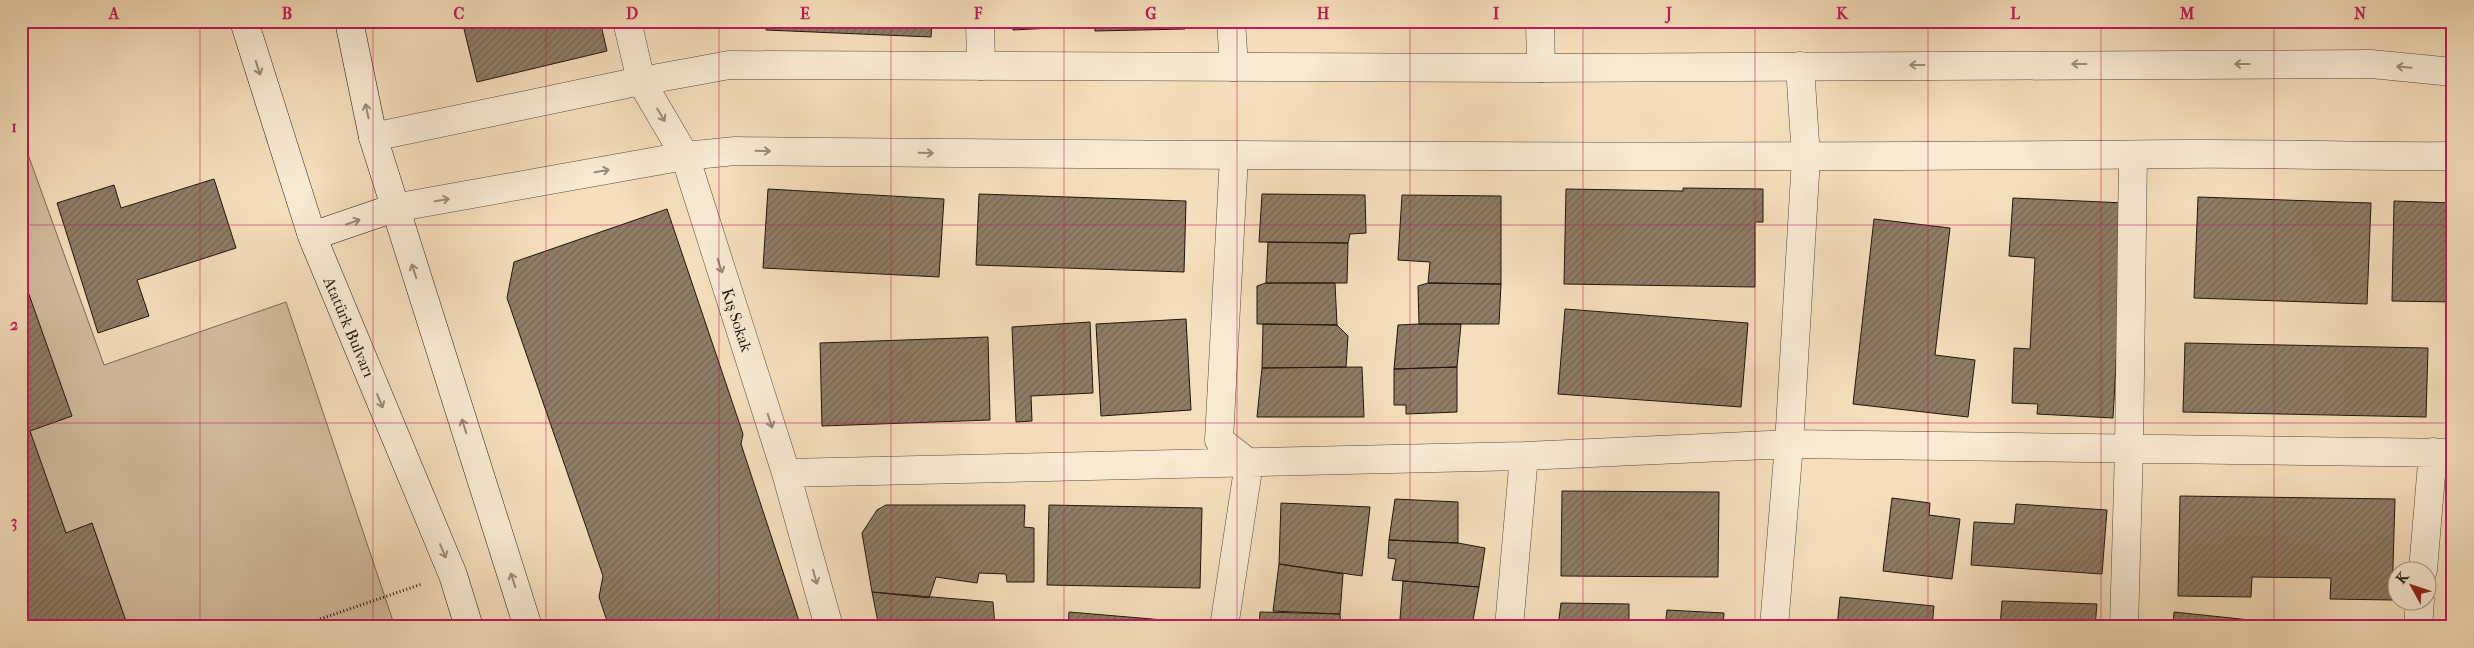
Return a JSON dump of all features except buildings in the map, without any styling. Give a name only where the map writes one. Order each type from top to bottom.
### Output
[{"type":"street","name":"Atatürk Bulvarı","points":[[244,21],[312,236],[453,575],[469,627]]},
{"type":"street","points":[[349,21],[373,138],[528,627]]},
{"type":"street","name":"Kış Sokak","points":[[627,21],[641,81],[685,156],[786,473],[829,627]]},
{"type":"street","points":[[980,21],[981,66]]},
{"type":"street","points":[[1231,21],[1234,67]]},
{"type":"street","points":[[1540,21],[1541,68]]},
{"type":"street","points":[[373,138],[641,81],[729,65],[1541,68],[2371,64],[2453,72]]},
{"type":"street","points":[[1774,627],[1789,444],[1806,158],[1800,66]]},
{"type":"street","points":[[312,236],[394,208],[685,156],[735,151],[1234,156],[1806,158],[2133,155],[2361,158],[2453,156]]},
{"type":"street","points":[[2124,627],[2129,448],[2133,155]]},
{"type":"street","points":[[1234,156],[1219,440],[1249,463]]},
{"type":"street","points":[[786,473],[1524,456],[1789,444],[2443,452],[2425,560]]},
{"type":"street","points":[[1509,627],[1524,456]]},
{"type":"street","points":[[1224,627],[1249,463]]},
{"type":"street","points":[[2418,627],[2419,610]]},
{"type":"path","points":[[297,627],[386,595],[453,575]]},
{"type":"shaded area","points":[[21,135],[104,365],[286,302],[395,627],[21,627]]}]
